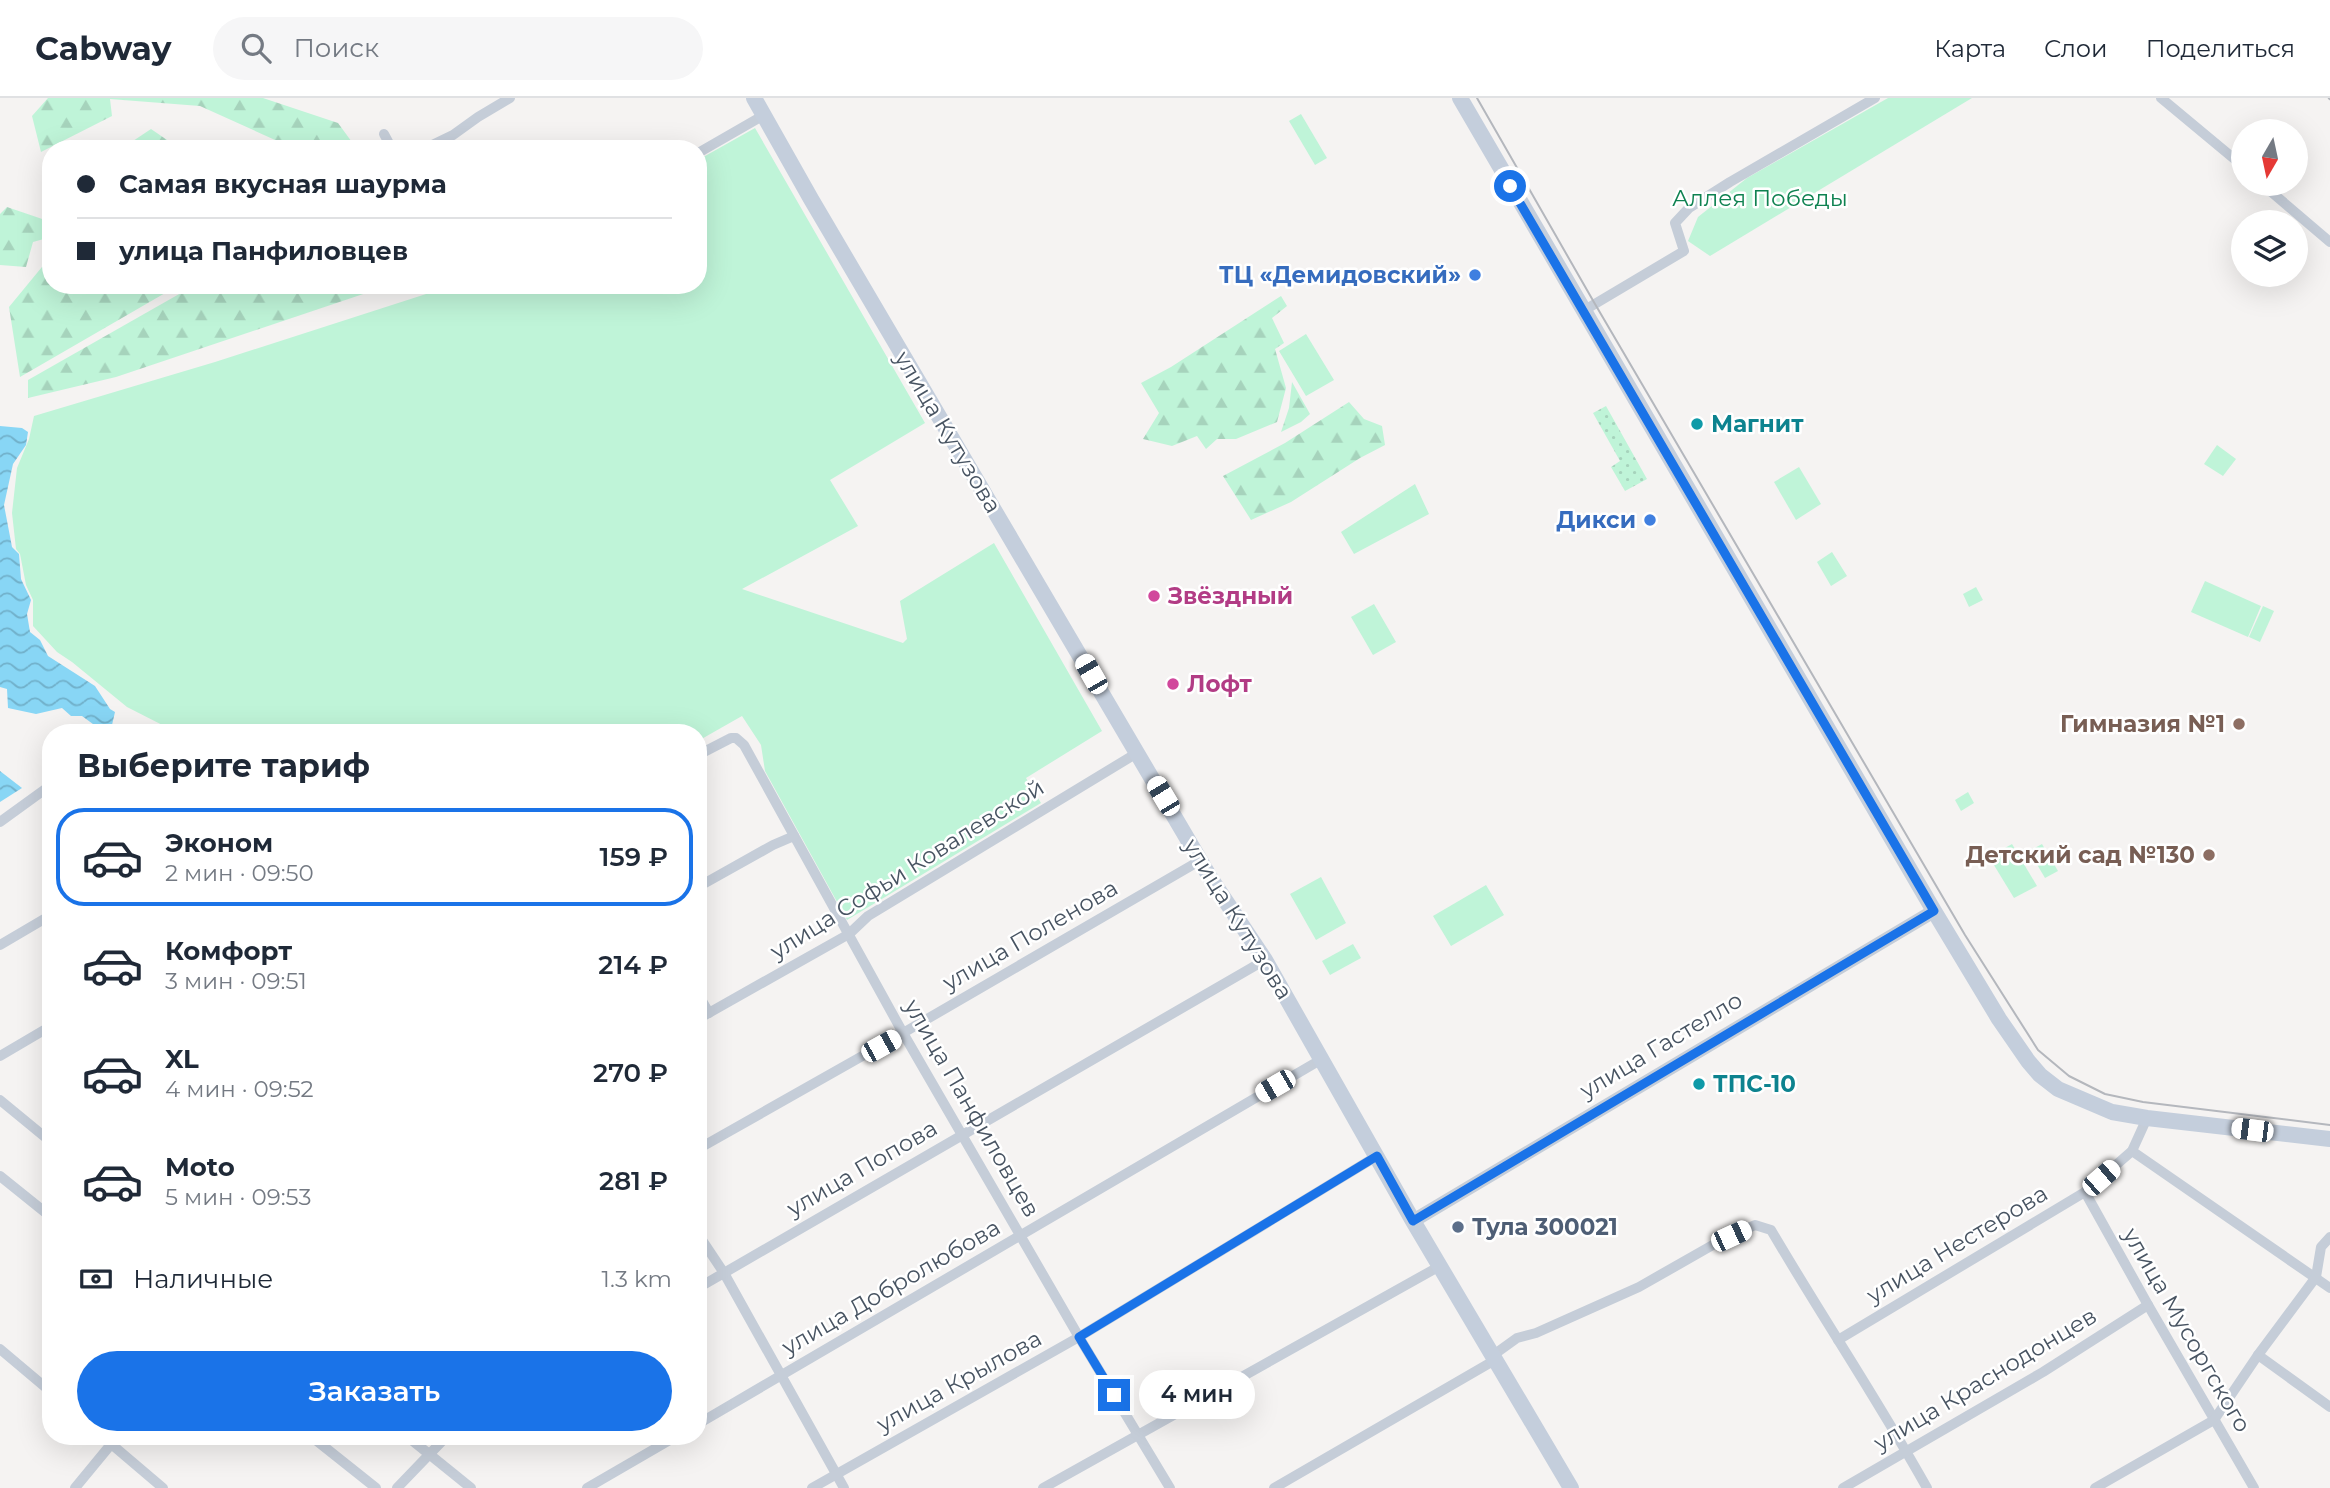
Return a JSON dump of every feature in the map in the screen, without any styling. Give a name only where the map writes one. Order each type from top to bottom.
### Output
[{"type":"main road","name":"улица Кутузова","points":[[754,98],[1137,753],[1265,960],[1413,1221],[1571,1488]]},
{"type":"main road","points":[[1460,98],[1934,911],[1999,1018],[2040,1075],[2058,1089],[2112,1112],[2330,1139]]},
{"type":"street","points":[[443,140],[510,98]]},
{"type":"street","points":[[1583,312],[1684,251],[1675,223],[1689,208],[1875,98]]},
{"type":"street","points":[[2161,98],[2231,156]]},
{"type":"street","points":[[707,148],[764,115]]},
{"type":"street","points":[[384,134],[387,140]]},
{"type":"street","points":[[2276,196],[2330,242]]},
{"type":"street","name":"улица Панфиловцев","points":[[707,750],[731,738],[736,738],[744,745],[904,1033],[1079,1337],[1170,1488]]},
{"type":"street","name":"улица Софьи Ковалевской","points":[[709,1013],[849,934],[879,909],[1137,753]]},
{"type":"street","points":[[0,822],[42,792]]},
{"type":"street","points":[[707,882],[794,836]]},
{"type":"street","name":"улица Поленова","points":[[707,1144],[1201,860]]},
{"type":"street","name":"улица Гастелло","points":[[1413,1221],[1934,911]]},
{"type":"street","points":[[0,945],[42,920]]},
{"type":"street","name":"улица Попова","points":[[707,1283],[1265,960]]},
{"type":"street","points":[[0,1056],[42,1031]]},
{"type":"street","name":"улица Добролюбова","points":[[707,1419],[1322,1059]]},
{"type":"street","points":[[0,1100],[42,1135]]},
{"type":"street","name":"улица Нестерова","points":[[1838,1340],[2085,1192],[2132,1152],[2147,1118]]},
{"type":"street","points":[[2132,1152],[2330,1288]]},
{"type":"street","name":"улица Крылова","points":[[812,1488],[1079,1337],[1377,1156]]},
{"type":"street","points":[[0,1176],[42,1210]]},
{"type":"street","name":"улица Мусоргского","points":[[2085,1192],[2254,1488]]},
{"type":"street","points":[[1274,1488],[1493,1358],[1517,1338],[1536,1333],[1639,1287],[1717,1242],[1755,1225],[1771,1230],[1927,1488]]},
{"type":"street","points":[[2095,1488],[2214,1420],[2258,1355],[2316,1278],[2321,1247],[2330,1237]]},
{"type":"street","points":[[707,1248],[724,1273],[844,1488]]},
{"type":"street","points":[[1043,1488],[1440,1266]]},
{"type":"street","name":"улица Краснодонцев","points":[[1843,1488],[2043,1371],[2148,1305]]},
{"type":"street","points":[[0,1349],[42,1384]]},
{"type":"street","points":[[2258,1355],[2330,1407]]},
{"type":"street","points":[[75,1488],[106,1445]]},
{"type":"street","points":[[116,1445],[163,1488]]},
{"type":"street","points":[[322,1445],[376,1488]]},
{"type":"street","points":[[418,1445],[471,1488]]},
{"type":"street","points":[[397,1488],[438,1445]]},
{"type":"street","points":[[587,1488],[662,1445]]},
{"type":"green space","points":[[48,98],[263,98],[338,123],[350,140],[275,140],[200,106],[110,99],[112,116],[65,140],[42,140],[41,152],[32,116]]},
{"type":"green space","name":"Аллея Победы","points":[[1888,98],[1972,98],[1710,256],[1688,241],[1698,217],[1747,178]]},
{"type":"green space","points":[[1301,114],[1327,158],[1315,165],[1289,121]]},
{"type":"green space","points":[[755,128],[925,423],[830,480],[858,526],[742,589],[903,643],[907,639],[900,601],[994,543],[1102,731],[1026,778],[1041,803],[847,920],[765,771],[761,745],[742,716],[707,736],[707,724],[160,724],[127,707],[57,652],[33,626],[33,600],[26,585],[20,554],[16,549],[12,513],[17,468],[29,439],[34,416],[215,362],[426,294],[707,294],[707,155]]},
{"type":"green space","points":[[151,129],[167,140],[134,140]]},
{"type":"green space","points":[[7,207],[42,219],[42,240],[33,242],[26,267],[0,265],[0,214]]},
{"type":"green space","points":[[42,267],[42,294],[163,294],[20,377],[9,307]]},
{"type":"green space","points":[[179,294],[363,294],[116,377],[28,398],[28,380]]},
{"type":"green space","points":[[1281,296],[1287,306],[1272,318],[1284,343],[1275,349],[1286,388],[1277,422],[1236,439],[1217,439],[1206,449],[1197,436],[1172,446],[1143,439],[1159,413],[1141,383],[1171,367]]},
{"type":"green space","points":[[1306,334],[1334,380],[1306,396],[1279,351]]},
{"type":"green space","points":[[1292,382],[1310,414],[1281,432],[1289,408]]},
{"type":"green space","points":[[1349,402],[1364,419],[1382,426],[1385,445],[1291,502],[1251,520],[1223,476],[1285,443]]},
{"type":"green space","points":[[1606,406],[1647,479],[1625,491],[1611,467],[1620,461],[1593,413]]},
{"type":"green space","points":[[2217,445],[2236,459],[2223,476],[2204,464]]},
{"type":"green space","points":[[1799,467],[1821,504],[1796,520],[1774,482]]},
{"type":"green space","points":[[1415,484],[1429,514],[1354,554],[1341,532]]},
{"type":"green space","points":[[1832,552],[1847,576],[1831,586],[1817,562]]},
{"type":"green space","points":[[2205,581],[2261,606],[2248,637],[2191,612]]},
{"type":"green space","points":[[1976,587],[1983,600],[1969,607],[1963,594]]},
{"type":"green space","points":[[1374,604],[1396,642],[1373,655],[1351,617]]},
{"type":"green space","points":[[2263,606],[2274,611],[2260,642],[2249,637]]},
{"type":"green space","points":[[1968,792],[1974,803],[1961,811],[1955,800]]},
{"type":"green space","points":[[2012,844],[2037,886],[2014,898],[1989,857]]},
{"type":"green space","points":[[2042,844],[2058,871],[2045,878],[2029,851]]},
{"type":"green space","points":[[1321,877],[1346,923],[1316,940],[1290,894]]},
{"type":"green space","points":[[1486,885],[1504,915],[1451,946],[1433,916]]},
{"type":"green space","points":[[1353,944],[1361,958],[1330,975],[1322,961]]},
{"type":"water","points":[[0,426],[22,428],[28,432],[26,445],[13,464],[4,505],[12,547],[19,554],[21,579],[31,600],[27,614],[30,632],[40,640],[48,656],[95,686],[110,709],[115,712],[112,724],[93,724],[82,716],[71,716],[62,708],[36,714],[8,708],[7,689],[0,687]]},
{"type":"water","points":[[0,771],[22,788],[0,802]]},
{"type":"tram line","points":[[1477,98],[1965,935],[2038,1050],[2069,1076],[2105,1094],[2143,1102],[2330,1125]]},
{"type":"place","name":"ТЦ «Демидовский»","points":[[1475,275]]},
{"type":"place","name":"Магнит","points":[[1697,424]]},
{"type":"place","name":"Дикси","points":[[1650,520]]},
{"type":"place","name":"Звёздный","points":[[1154,596]]},
{"type":"place","name":"Лофт","points":[[1173,684]]},
{"type":"place","name":"Гимназия №1","points":[[2239,724]]},
{"type":"place","name":"Детский сад №130","points":[[2209,855]]},
{"type":"place","name":"ТПС-10","points":[[1699,1084]]},
{"type":"place","name":"Тула 300021","points":[[1458,1227]]},
{"type":"route","points":[[1114,1395],[1079,1337],[1377,1156],[1413,1221],[1934,911],[1510,186]]}]
